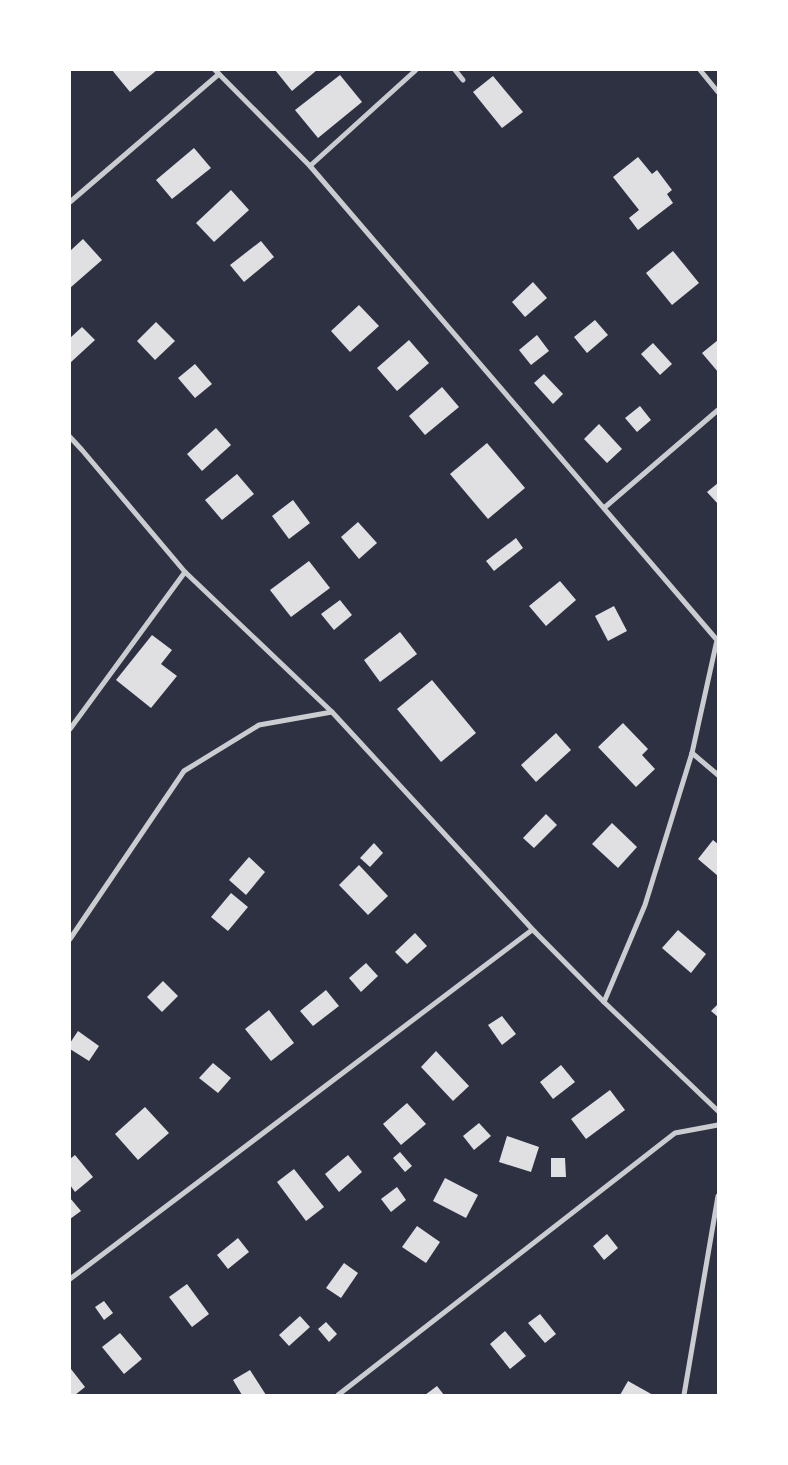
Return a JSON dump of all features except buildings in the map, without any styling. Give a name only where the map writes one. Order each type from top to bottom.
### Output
[{"type":"street","points":[[310,166],[416,70]]},
{"type":"street","points":[[455,70],[463,80]]},
{"type":"street","points":[[700,70],[718,92]]},
{"type":"street","points":[[70,202],[217,72],[310,166],[717,640],[692,753],[645,905],[604,1002]]},
{"type":"street","points":[[604,508],[718,410]]},
{"type":"street","points":[[70,437],[185,572],[332,712],[534,931],[604,1002],[718,1111]]},
{"type":"street","points":[[70,729],[185,572]]},
{"type":"street","points":[[70,939],[184,771],[259,725],[332,712]]},
{"type":"street","points":[[692,753],[718,775]]},
{"type":"street","points":[[70,1279],[532,930],[534,931]]},
{"type":"street","points":[[338,1395],[674,1133],[718,1125]]},
{"type":"street","points":[[684,1395],[718,1196]]}]
